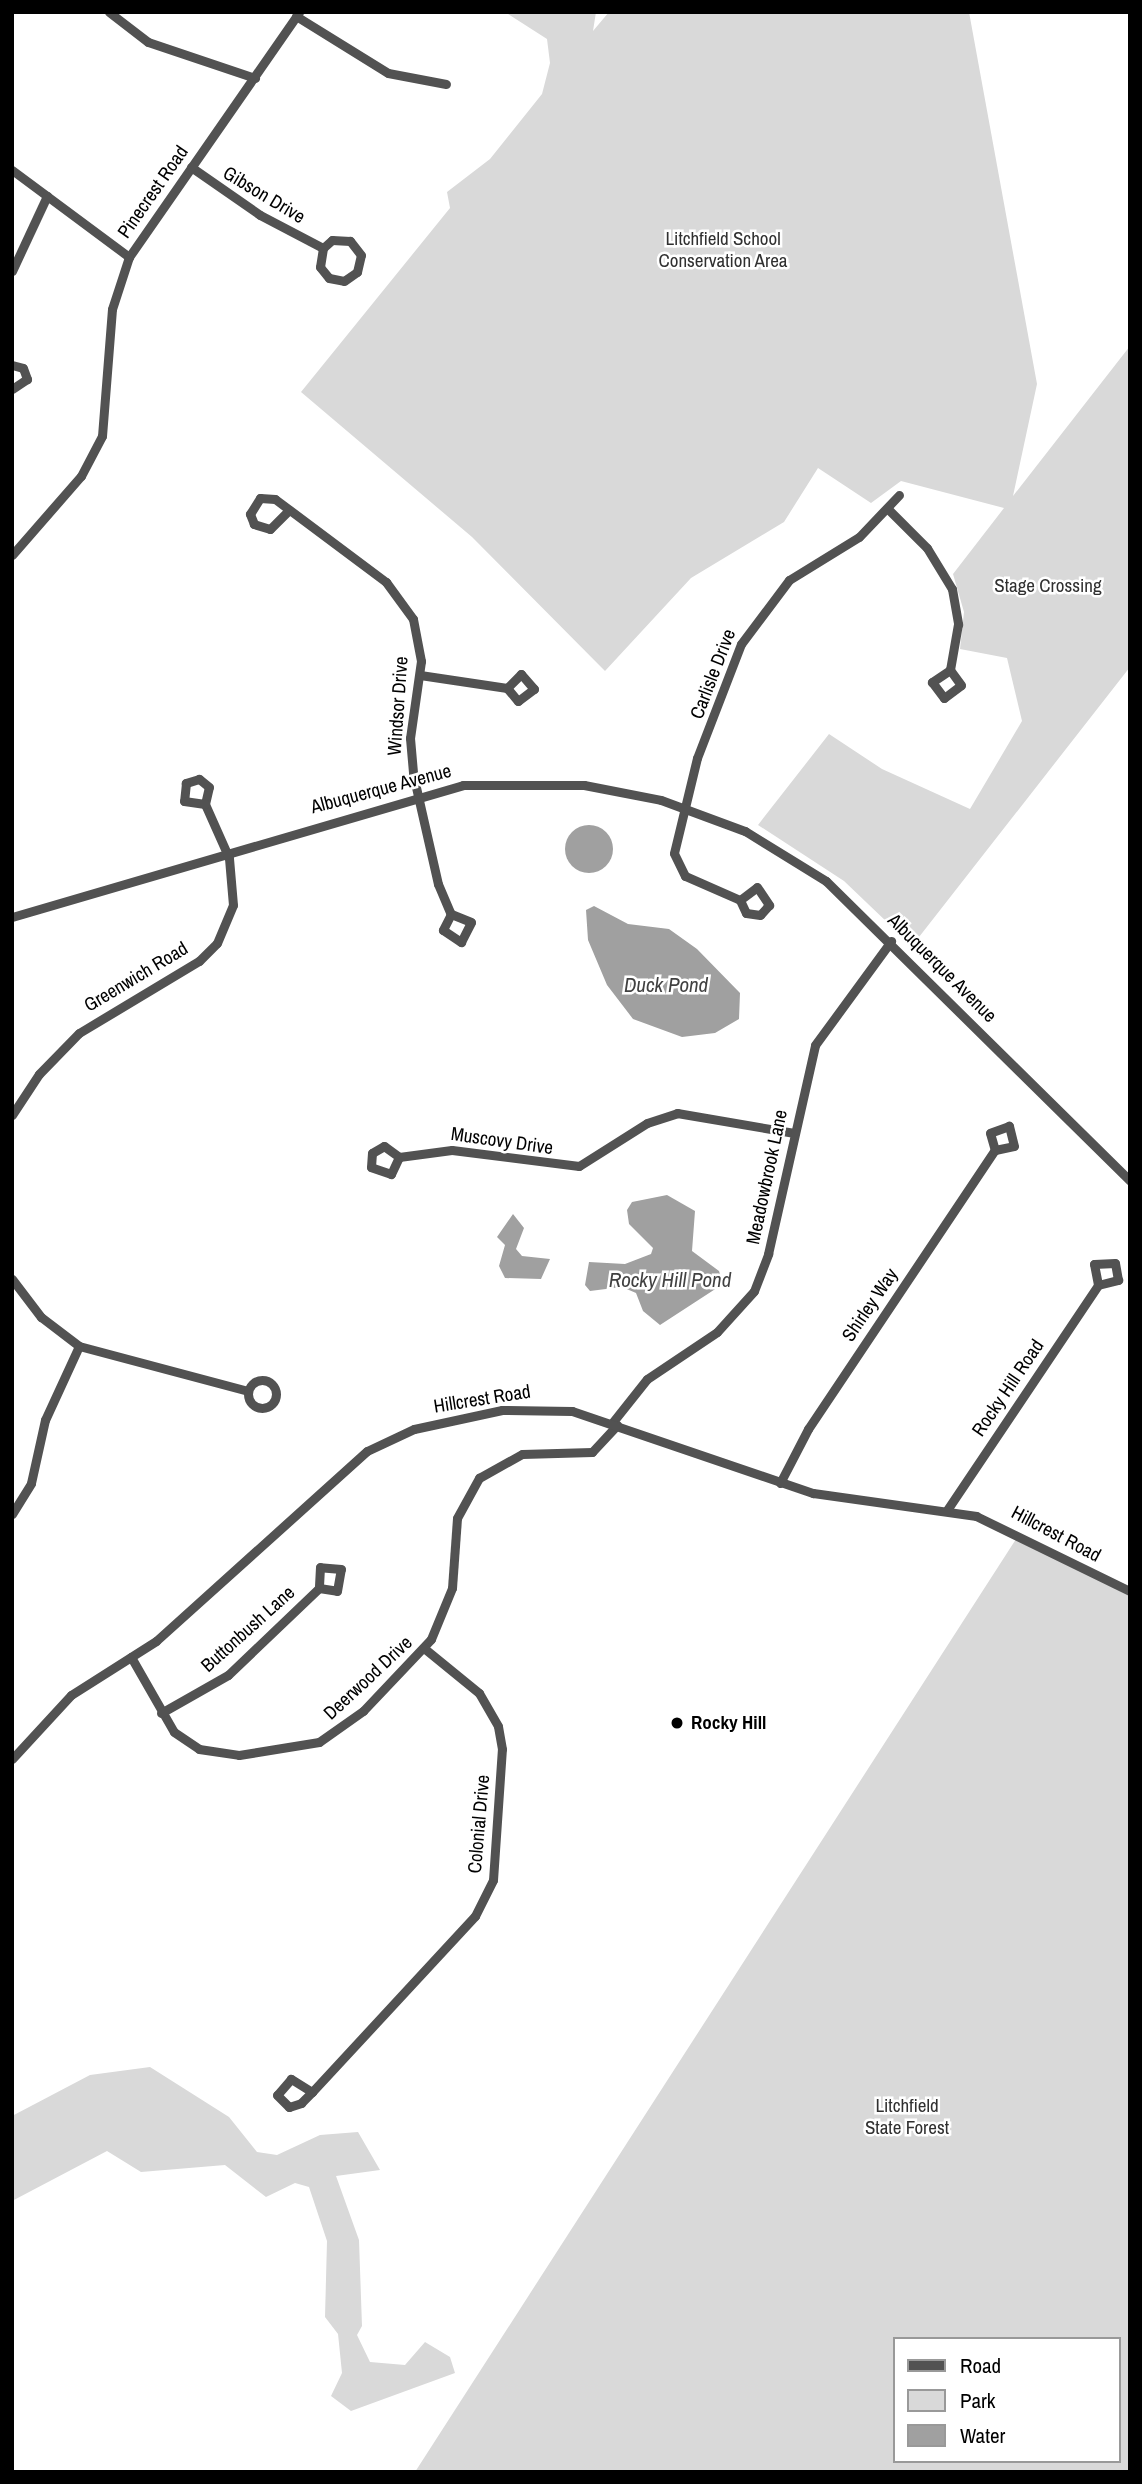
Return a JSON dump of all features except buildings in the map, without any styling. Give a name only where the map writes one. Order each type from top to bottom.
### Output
[{"type":"street","points":[[109,12],[148,42],[255,78]]},
{"type":"street","points":[[298,14],[388,73],[446,85]]},
{"type":"street","name":"Pinecrest Road","points":[[12,555],[80,476],[102,436],[112,309],[129,257],[298,14]]},
{"type":"street","name":"Gibson Drive","points":[[191,167],[257,214],[323,248]]},
{"type":"street","points":[[12,170],[129,257]]},
{"type":"street","points":[[12,271],[47,196]]},
{"type":"street","points":[[338,239],[350,241],[361,255],[357,272],[344,281],[329,278],[319,262],[323,248],[338,239]]},
{"type":"street","points":[[12,365],[27,375],[23,386],[12,389]]},
{"type":"street","name":"Carlisle Drive","points":[[740,900],[680,871],[674,847],[700,752],[754,620],[789,580],[859,537],[899,495]]},
{"type":"street","points":[[888,509],[932,554],[952,589],[958,624],[950,670]]},
{"type":"street","name":"Windsor Drive","points":[[289,510],[396,593],[418,635],[420,675],[410,738],[416,794],[451,914]]},
{"type":"street","points":[[420,675],[507,688]]},
{"type":"street","name":"Albuquerque Avenue","points":[[12,917],[416,794],[528,781],[616,789],[685,806],[797,859],[891,941],[1130,1181]]},
{"type":"street","name":"Greenwich Road","points":[[12,1115],[39,1074],[79,1033],[199,961],[217,943],[233,905],[226,851],[205,804]]},
{"type":"street","name":"Meadowbrook Lane","points":[[615,1424],[647,1379],[717,1332],[747,1301],[768,1254],[794,1133],[822,1031],[891,941]]},
{"type":"street","name":"Muscovy Drive","points":[[399,1157],[452,1150],[579,1166],[657,1118],[684,1112],[794,1133]]},
{"type":"street","name":"Shirley Way","points":[[780,1483],[808,1429],[995,1150]]},
{"type":"street","points":[[12,1279],[41,1317],[79,1346],[248,1391]]},
{"type":"street","name":"Rocky Hill Road","points":[[947,1510],[1098,1285]]},
{"type":"street","points":[[12,1514],[30,1483],[45,1420],[79,1346]]},
{"type":"street","name":"Hillcrest Road","points":[[12,1759],[78,1690],[131,1657],[320,1489],[388,1439],[524,1407],[615,1424],[780,1483],[880,1507],[947,1510],[1007,1527],[1130,1591]]},
{"type":"street","name":"Deerwood Drive","points":[[131,1657],[161,1713],[179,1737],[207,1751],[301,1749],[350,1723],[425,1649],[449,1600],[457,1518],[473,1485],[512,1457],[592,1452],[615,1424]]},
{"type":"street","name":"Buttonbush Lane","points":[[161,1713],[228,1675],[319,1588]]},
{"type":"street","name":"Colonial Drive","points":[[312,2092],[475,1916],[493,1880],[502,1749],[498,1726],[479,1693],[425,1649]]},
{"type":"green space","name":"Litchfield School Conservation Area","points":[[505,12],[596,12],[593,31],[609,12],[969,12],[1037,384],[1013,496],[1130,346],[1130,667],[912,946],[844,881],[758,825],[829,734],[882,769],[970,809],[1022,721],[1007,658],[960,649],[964,612],[953,574],[1004,508],[901,481],[871,503],[818,468],[784,522],[691,578],[605,671],[472,537],[301,392],[450,208],[447,192],[490,159],[542,94],[550,63],[547,39]]},
{"type":"green space","name":"Litchfield State Forest","points":[[1018,1536],[1130,1594],[1130,2472],[415,2472]]},
{"type":"green space","points":[[150,2067],[229,2117],[257,2152],[277,2155],[320,2135],[358,2132],[380,2170],[336,2176],[359,2240],[362,2326],[357,2335],[370,2362],[405,2365],[425,2342],[450,2357],[455,2373],[351,2411],[331,2396],[342,2373],[338,2334],[325,2317],[327,2241],[309,2187],[295,2183],[266,2197],[225,2165],[141,2172],[107,2151],[12,2201],[12,2116],[90,2075]]},
{"type":"water","points":[[589,825],[606,832],[613,849],[606,866],[589,873],[572,866],[565,849],[572,832]]},
{"type":"water","name":"Duck Pond","points":[[594,906],[628,924],[669,929],[697,949],[740,993],[739,1019],[715,1033],[682,1037],[633,1019],[607,985],[588,940],[586,910]]},
{"type":"water","name":"Rocky Hill Pond","points":[[667,1195],[695,1211],[692,1251],[719,1271],[723,1284],[660,1325],[643,1311],[636,1293],[622,1287],[590,1291],[585,1285],[589,1262],[625,1264],[651,1254],[653,1248],[629,1224],[627,1210],[632,1202]]},
{"type":"water","points":[[513,1214],[524,1228],[516,1249],[522,1256],[550,1259],[541,1279],[505,1278],[499,1266],[505,1245],[497,1237]]},
{"type":"place","name":"Rocky Hill","points":[[677,1723]]},
{"type":"park label","name":"Stage Crossing","points":[[1048,586]]}]
